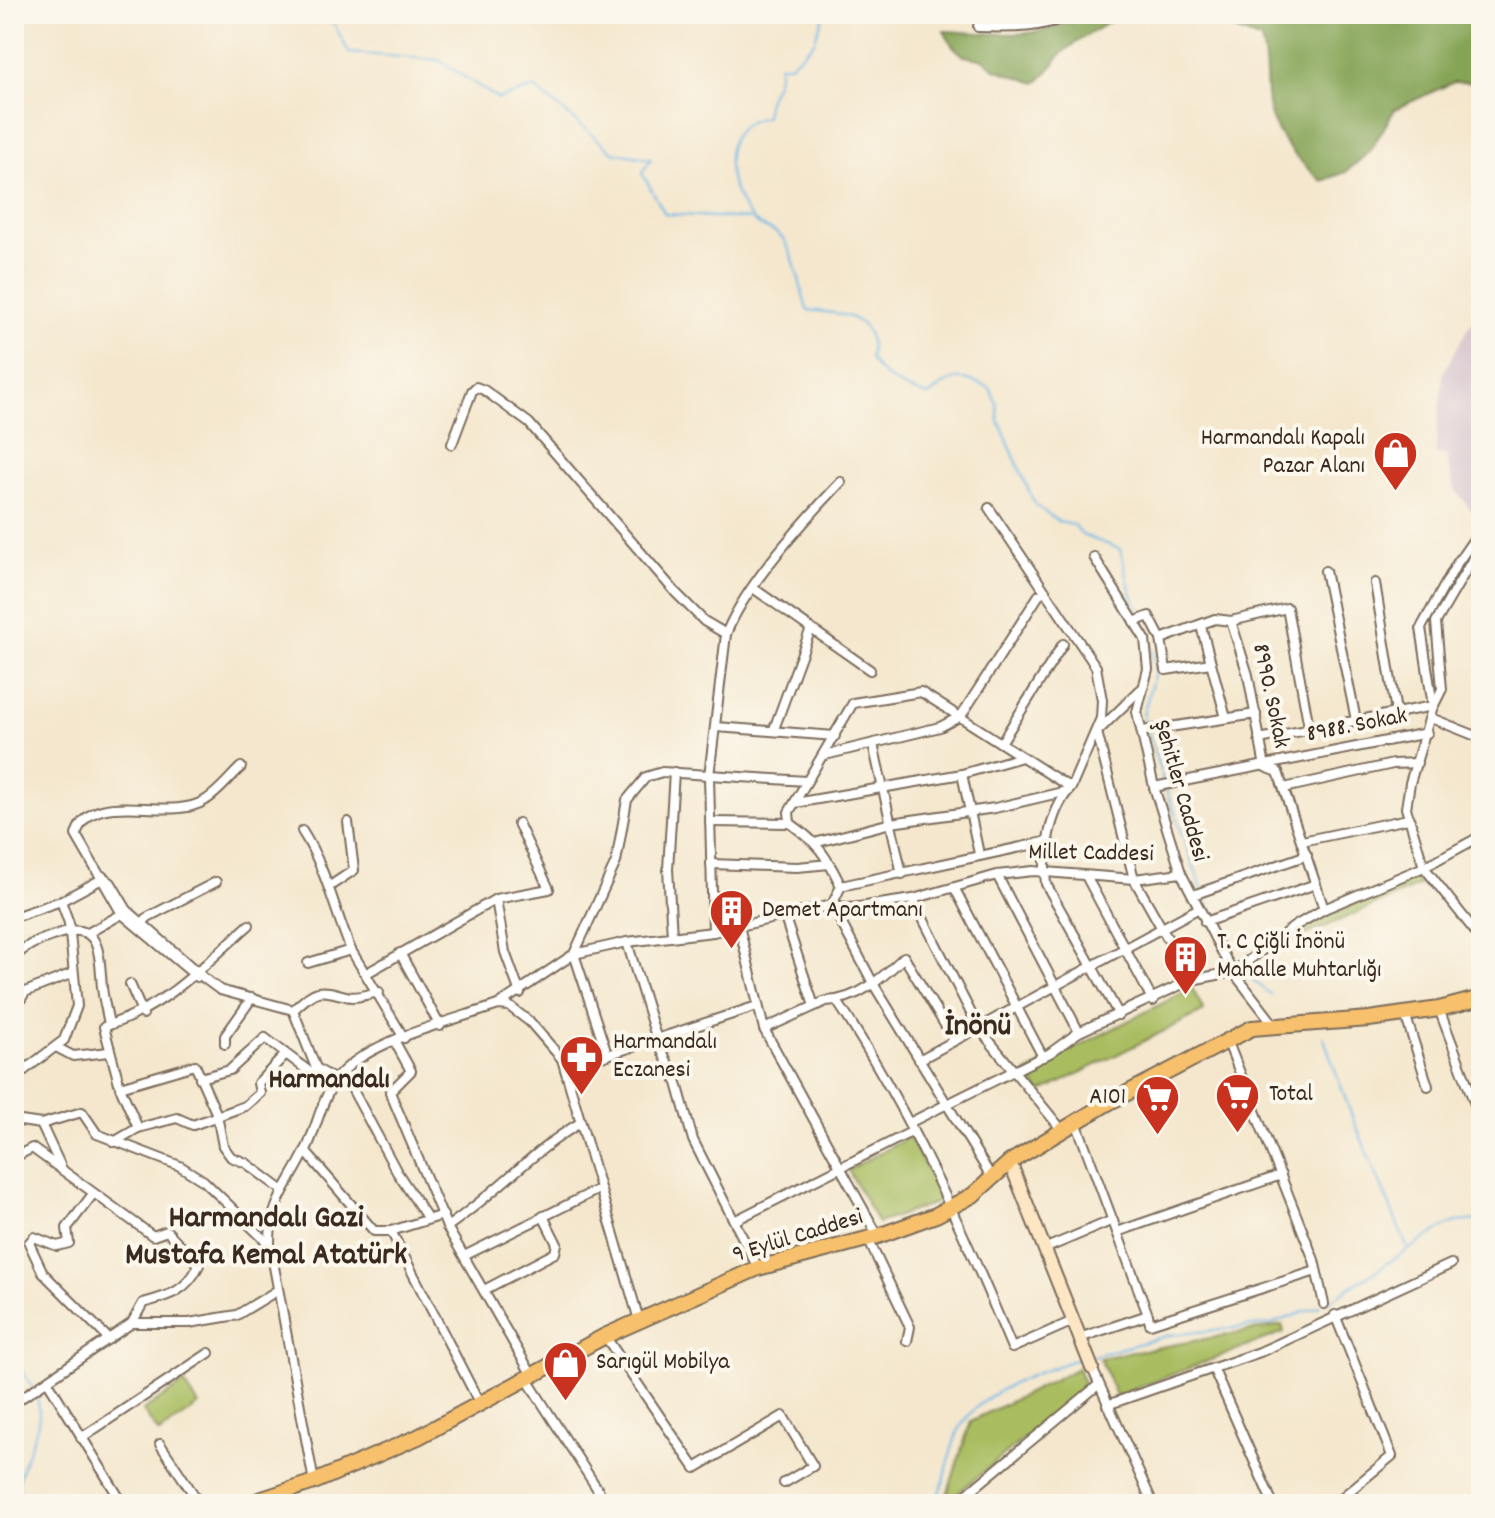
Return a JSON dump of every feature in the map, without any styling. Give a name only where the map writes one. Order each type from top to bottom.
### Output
[{"type":"main road","name":"9 Eylül Caddesi","points":[[247,1504],[314,1482],[481,1406],[605,1336],[758,1268],[873,1238],[952,1206],[973,1195],[1010,1162],[1062,1130],[1252,1028],[1405,1014],[1481,998]]},
{"type":"street","points":[[980,14],[978,27],[1053,24],[1073,14]]},
{"type":"street","points":[[1030,27],[1031,14]]},
{"type":"street","points":[[452,444],[472,391],[476,387],[484,390],[529,423],[677,594],[704,621],[726,634]]},
{"type":"street","points":[[713,932],[709,776],[726,634],[734,613],[841,482]]},
{"type":"street","points":[[989,508],[1096,667],[1102,700],[1097,731],[1049,841],[1044,872],[1052,897],[1119,1015]]},
{"type":"street","points":[[1481,529],[1434,592],[1421,628],[1433,706],[1410,783],[1408,819],[1424,867],[1481,938]]},
{"type":"street","points":[[1433,706],[1442,689],[1436,622],[1481,545]]},
{"type":"street","name":"Şehitler Caddesi","points":[[1094,557],[1145,639],[1148,669],[1137,712],[1146,730],[1154,787],[1181,873],[1195,894],[1199,908],[1233,972],[1275,1026]]},
{"type":"street","points":[[1325,571],[1356,720]]},
{"type":"street","points":[[1375,583],[1396,712]]},
{"type":"street","points":[[753,588],[810,631],[870,670]]},
{"type":"street","points":[[825,755],[940,727],[961,716],[1039,595]]},
{"type":"street","points":[[1161,639],[1215,619],[1231,621],[1287,608],[1309,727]]},
{"type":"street","points":[[1136,621],[1148,617],[1161,639],[1166,670],[1211,663]]},
{"type":"street","name":"8990. Sokak","points":[[1231,621],[1256,714],[1265,767],[1278,772],[1324,909]]},
{"type":"street","points":[[1201,626],[1226,718]]},
{"type":"street","points":[[774,729],[810,631]]},
{"type":"street","points":[[1001,743],[1063,644]]},
{"type":"street","points":[[1097,731],[1141,689]]},
{"type":"street","points":[[790,823],[789,812],[853,703],[921,692],[1069,790]]},
{"type":"street","points":[[1259,739],[1309,727],[1433,706]]},
{"type":"street","points":[[1146,730],[1256,714]]},
{"type":"street","points":[[1431,718],[1481,738]]},
{"type":"street","points":[[716,727],[835,736]]},
{"type":"street","points":[[1097,731],[1134,879],[1191,980]]},
{"type":"street","name":"8988. Sokak","points":[[1154,787],[1427,733]]},
{"type":"street","points":[[873,744],[902,874]]},
{"type":"street","points":[[795,803],[962,774],[1022,757]]},
{"type":"street","points":[[1284,788],[1393,764],[1417,763]]},
{"type":"street","points":[[241,767],[204,802],[176,809],[100,809],[89,813],[79,824],[76,835],[122,914],[220,990],[293,1010]]},
{"type":"street","points":[[672,936],[668,869],[674,772]]},
{"type":"street","points":[[607,1054],[574,954],[616,862],[627,800],[646,777],[674,772],[807,781]]},
{"type":"street","points":[[962,774],[979,854]]},
{"type":"street","points":[[818,842],[891,823],[969,809],[995,808],[1069,790]]},
{"type":"street","points":[[1302,841],[1408,819]]},
{"type":"street","points":[[330,886],[354,870],[348,822]]},
{"type":"street","points":[[710,822],[790,823],[818,842],[841,886]]},
{"type":"street","points":[[367,973],[496,899],[549,889],[518,823]]},
{"type":"street","points":[[302,831],[330,886],[335,912],[351,950],[379,992],[400,1040],[411,1071],[390,1092],[447,1227],[486,1289],[530,1380],[607,1504]]},
{"type":"street","points":[[736,1220],[840,1167],[948,1104],[1043,1057],[1079,1032],[1153,1001],[1191,980],[1233,972],[1295,926],[1324,909],[1424,867],[1481,836]]},
{"type":"street","points":[[841,886],[1049,841]]},
{"type":"street","points":[[1195,894],[1307,855]]},
{"type":"street","points":[[711,864],[797,867],[830,864]]},
{"type":"street","name":"Millet Caddesi","points":[[333,1084],[361,1058],[400,1040],[498,1005],[574,954],[627,942],[713,932],[832,905],[852,908],[913,899],[997,875],[1044,872],[1134,879],[1181,873]]},
{"type":"street","points":[[997,875],[1079,1032]]},
{"type":"street","points":[[14,917],[61,901],[100,876]]},
{"type":"street","points":[[100,876],[111,883],[141,924],[196,973]]},
{"type":"street","points":[[1086,876],[1153,1001]]},
{"type":"street","points":[[141,924],[148,917],[216,882]]},
{"type":"street","points":[[1207,921],[1316,884]]},
{"type":"street","points":[[841,886],[832,905],[874,985],[992,1178]]},
{"type":"street","points":[[955,889],[1043,1057]]},
{"type":"street","points":[[496,899],[505,952],[520,993]]},
{"type":"street","points":[[913,899],[978,1027],[1062,1130]]},
{"type":"street","points":[[14,1078],[64,1040],[77,1006],[70,930],[61,901]]},
{"type":"street","points":[[919,1060],[1199,908]]},
{"type":"street","points":[[14,958],[32,942],[70,930],[88,933],[122,914]]},
{"type":"street","points":[[785,918],[814,1006]]},
{"type":"street","points":[[138,1128],[120,1087],[104,1027],[143,1014],[196,973],[249,925]]},
{"type":"street","points":[[739,926],[764,1029],[840,1167],[873,1238],[910,1327],[907,1341]]},
{"type":"street","points":[[88,933],[96,945],[103,972],[102,985],[109,1025]]},
{"type":"street","points":[[627,942],[657,1040],[677,1083],[693,1140],[758,1268]]},
{"type":"street","points":[[308,963],[351,950]]},
{"type":"street","points":[[400,953],[440,1026]]},
{"type":"street","points":[[764,1029],[814,1006],[837,1001],[874,985],[904,957],[954,1040]]},
{"type":"street","points":[[14,1011],[25,992],[73,973]]},
{"type":"street","points":[[130,984],[143,1014]]},
{"type":"street","points":[[293,1010],[313,993],[331,989],[348,997],[379,992]]},
{"type":"street","points":[[225,1044],[225,1036],[252,998]]},
{"type":"street","points":[[837,1001],[911,1127],[952,1206],[1012,1348],[1073,1321]]},
{"type":"street","points":[[498,1005],[509,1006],[530,1022],[562,1059],[639,1320]]},
{"type":"street","points":[[565,1069],[757,1006]]},
{"type":"street","points":[[1439,1009],[1481,1120]]},
{"type":"street","points":[[293,1010],[316,1068],[333,1084]]},
{"type":"street","points":[[1405,1014],[1428,1086]]},
{"type":"street","points":[[200,1078],[230,1070],[265,1038],[285,1055],[333,1084]]},
{"type":"street","points":[[1227,1040],[1281,1175],[1316,1271],[1324,1304]]},
{"type":"street","points":[[56,1047],[73,1056],[109,1052]]},
{"type":"street","points":[[114,1142],[138,1128],[177,1118],[193,1125],[245,1106],[260,1093],[258,1083],[285,1055]]},
{"type":"street","points":[[120,1087],[195,1065],[217,1115],[223,1146],[231,1157],[246,1163],[282,1190]]},
{"type":"street","points":[[343,1072],[403,1183],[428,1219]]},
{"type":"street","points":[[314,1482],[270,1245],[269,1219],[305,1151],[333,1084]]},
{"type":"street","points":[[14,1120],[41,1124],[82,1112],[97,1134],[180,1166],[204,1181],[270,1245]]},
{"type":"street","points":[[1076,1122],[1150,1324],[1316,1271]]},
{"type":"street","points":[[447,1227],[487,1199],[545,1144],[580,1123]]},
{"type":"street","points":[[41,1124],[63,1170]]},
{"type":"street","points":[[14,1151],[17,1156],[46,1135]]},
{"type":"street","points":[[14,1403],[132,1323],[143,1303],[176,1294],[192,1280],[199,1265],[167,1231],[153,1236],[32,1148]]},
{"type":"street","points":[[305,1151],[374,1231],[391,1231],[443,1215]]},
{"type":"street","points":[[1010,1162],[1097,1386],[1153,1504]]},
{"type":"street","points":[[1117,1232],[1281,1175]]},
{"type":"street","points":[[464,1256],[599,1189]]},
{"type":"street","points":[[93,1194],[67,1228],[69,1243],[57,1246],[34,1237],[29,1243],[43,1273],[109,1339]]},
{"type":"street","points":[[486,1289],[555,1253],[557,1244],[543,1216]]},
{"type":"street","points":[[1044,1249],[1113,1220]]},
{"type":"street","points":[[391,1231],[481,1406]]},
{"type":"street","points":[[1107,1405],[1214,1370],[1451,1264]]},
{"type":"street","points":[[132,1323],[189,1323],[237,1315],[278,1290]]},
{"type":"street","points":[[1081,1344],[1148,1315]]},
{"type":"street","points":[[1334,1504],[1392,1456],[1335,1315]]},
{"type":"street","points":[[605,1336],[695,1468],[783,1416],[813,1466],[784,1483]]},
{"type":"street","points":[[81,1438],[209,1353]]},
{"type":"street","points":[[1214,1370],[1273,1504]]},
{"type":"street","points":[[45,1384],[123,1504]]},
{"type":"street","points":[[955,1504],[1097,1386]]},
{"type":"street","points":[[160,1444],[200,1504]]},
{"type":"shaded area","points":[[1481,316],[1479,520],[1454,488],[1446,455],[1435,454],[1443,373],[1469,326]]},
{"type":"green space","points":[[1085,14],[1124,14],[1064,51],[1036,83],[995,69],[985,60],[964,56],[952,45],[944,31],[1033,32],[1068,23]]},
{"type":"green space","points":[[1211,14],[1481,14],[1481,83],[1454,82],[1395,109],[1370,151],[1346,172],[1322,181],[1290,149],[1272,120],[1261,40],[1228,27]]},
{"type":"green space","points":[[1414,876],[1420,885],[1283,945],[1285,938]]},
{"type":"green space","points":[[1192,988],[1204,1011],[1040,1093],[1027,1073]]},
{"type":"green space","points":[[909,1137],[944,1200],[878,1223],[848,1170]]},
{"type":"green space","points":[[1282,1325],[1284,1332],[1116,1396],[1100,1358]]},
{"type":"green space","points":[[1078,1368],[1086,1388],[944,1504],[971,1421]]},
{"type":"green space","points":[[184,1383],[199,1405],[159,1433],[143,1411]]},
{"type":"waterway","points":[[256,14],[331,18],[349,53],[439,60],[498,99],[535,88],[613,152],[651,159],[642,173],[665,214],[749,219]]},
{"type":"waterway","points":[[824,14],[814,42],[790,65],[779,65],[778,78],[767,103],[766,117],[749,122],[737,132],[731,145],[731,176],[743,207],[756,223],[783,239],[794,263],[807,310],[844,315],[862,324],[871,344],[870,359],[888,379],[929,396],[951,380],[958,379],[990,388],[997,404],[999,421],[1035,505],[1059,522],[1074,525],[1082,535],[1120,549],[1131,593],[1142,615]]},
{"type":"waterway","points":[[1144,621],[1156,668],[1143,715],[1146,726]]},
{"type":"waterway","points":[[1148,732],[1164,783]]},
{"type":"waterway","points":[[1166,790],[1202,889]]},
{"type":"waterway","points":[[1204,895],[1213,914]]},
{"type":"waterway","points":[[1215,921],[1237,965]]},
{"type":"waterway","points":[[1241,970],[1271,995]]},
{"type":"waterway","points":[[1323,1036],[1351,1114],[1407,1247]]},
{"type":"waterway","points":[[1326,1303],[1440,1229],[1456,1222],[1481,1220]]},
{"type":"waterway","points":[[1093,1356],[1170,1335],[1271,1324],[1320,1306]]},
{"type":"waterway","points":[[14,1357],[32,1387]]},
{"type":"waterway","points":[[934,1504],[955,1439],[976,1408],[1009,1386],[1083,1357]]},
{"type":"waterway","points":[[21,1504],[18,1489],[20,1475],[38,1421],[39,1407],[35,1393]]},
{"type":"place","name":"Harmandalı Kapalı Pazar Alanı","points":[[1396,492]]},
{"type":"place","name":"Demet Apartmanı","points":[[731,950]]},
{"type":"place","name":"T. C Çiğli İnönü Mahalle Muhtarlığı","points":[[1186,996]]},
{"type":"place","name":"Harmandalı Eczanesi","points":[[582,1096]]},
{"type":"place","name":"Total","points":[[1238,1134]]},
{"type":"place","name":"A101","points":[[1157,1137]]},
{"type":"place","name":"Sarıgül Mobilya","points":[[565,1402]]},
{"type":"district","name":"İnönü","points":[[978,1028]]},
{"type":"district","name":"Harmandalı","points":[[329,1082]]},
{"type":"district","name":"Harmandalı Gazi Mustafa Kemal Atatürk","points":[[266,1238]]}]
